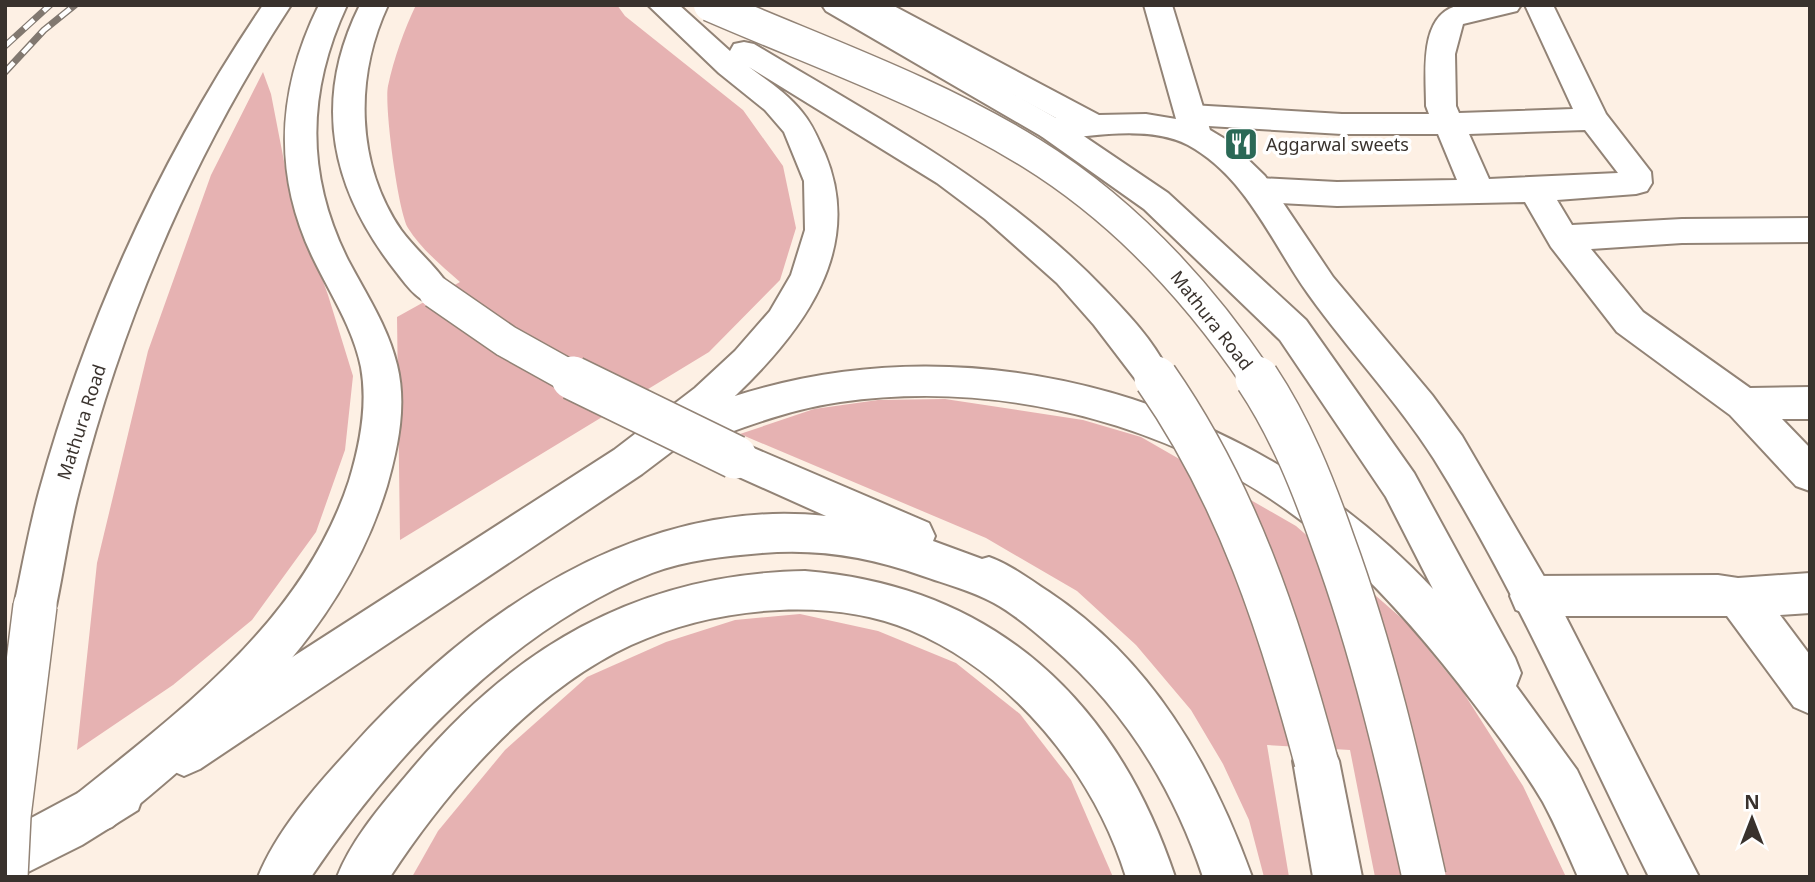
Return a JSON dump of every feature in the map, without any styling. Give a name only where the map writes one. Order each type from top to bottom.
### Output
[{"type":"main road","name":"Mathura Road","points":[[6,877],[9,816],[35,606],[59,492],[85,408],[111,331],[175,177],[202,124],[277,5]]},
{"type":"main road","points":[[95,810],[207,716],[256,670],[317,587],[363,501],[382,419],[382,385],[362,317],[324,244],[307,194],[300,152],[299,117],[306,70],[320,29],[333,5]]},
{"type":"main road","points":[[374,5],[358,50],[349,91],[351,160],[362,192],[381,228],[401,257],[435,292],[502,341],[561,373],[735,457],[935,544],[972,564],[1052,619],[1099,661],[1150,720],[1179,764],[1214,834],[1228,877]]},
{"type":"main road","points":[[836,5],[1052,129],[1156,201],[1293,330],[1401,485],[1604,877]]},
{"type":"main road","points":[[870,5],[915,32],[1036,92],[1095,126]]},
{"type":"main road","points":[[1157,5],[1194,126],[1259,190],[1321,285],[1415,400],[1441,439],[1531,596],[1675,877]]},
{"type":"main road","points":[[1478,191],[1447,124],[1439,97],[1440,54],[1449,22],[1455,15],[1507,5]]},
{"type":"main road","points":[[1259,190],[1337,194],[1535,190],[1636,183],[1635,172],[1593,119],[1539,5]]},
{"type":"main road","name":"Mathura Road","points":[[685,10],[892,79],[995,131],[1088,190],[1156,252],[1198,299],[1266,391],[1316,494],[1349,584],[1387,708],[1424,877]]},
{"type":"main road","points":[[685,10],[745,52],[948,175],[997,211],[1069,274],[1107,315],[1149,369],[1179,411],[1213,470],[1267,595],[1298,691],[1316,761],[1338,877]]},
{"type":"main road","points":[[5,859],[95,810],[423,599],[628,462],[697,410],[752,357],[775,330],[799,298],[813,266],[821,237],[823,206],[820,179],[798,129],[780,106],[731,68],[685,10]]},
{"type":"main road","points":[[1052,129],[1095,126],[1447,124],[1593,119]]},
{"type":"main road","points":[[1535,190],[1563,238],[1630,322],[1743,404],[1810,474]]},
{"type":"main road","points":[[1563,238],[1682,231],[1810,230]]},
{"type":"main road","points":[[628,462],[698,425],[777,398],[820,387],[864,382],[920,381],[1003,386],[1079,398],[1134,415],[1203,444],[1253,469],[1302,500],[1362,545],[1454,645],[1553,775]]},
{"type":"main road","points":[[1743,404],[1810,403]]},
{"type":"main road","points":[[282,877],[305,842],[369,764],[421,708],[484,650],[582,584],[640,558],[686,545],[757,535],[817,533],[877,544],[1009,589]]},
{"type":"main road","points":[[361,877],[387,837],[433,780],[479,731],[532,685],[581,649],[635,622],[699,602],[756,591],[817,591],[881,600],[925,616],[971,639],[1012,670],[1049,703],[1087,747],[1120,799],[1146,857],[1151,877]]},
{"type":"main road","points":[[1531,596],[1718,595],[1738,598],[1810,593]]},
{"type":"main road","points":[[1738,598],[1752,612],[1810,692]]},
{"type":"shaded area","points":[[416,5],[617,5],[625,16],[743,110],[783,166],[796,228],[780,280],[709,352],[400,540],[397,317],[460,282],[413,236],[404,218],[396,181],[388,114],[388,86],[400,44]]},
{"type":"shaded area","points":[[263,72],[271,94],[289,187],[328,295],[353,376],[345,450],[316,532],[252,620],[173,685],[77,750],[97,563],[148,351],[211,175]]},
{"type":"shaded area","points":[[945,399],[1083,420],[1141,437],[1296,526],[1407,623],[1463,692],[1523,786],[1566,877],[1375,877],[1350,750],[1267,745],[1289,877],[1264,877],[1249,820],[1223,764],[1191,710],[1136,645],[1077,591],[986,538],[740,434],[814,409],[878,400]]},
{"type":"shaded area","points":[[800,614],[878,631],[956,663],[1020,714],[1071,780],[1113,877],[412,877],[438,831],[505,750],[587,677],[666,642],[735,620]]},
{"type":"railway","points":[[5,46],[50,5]]},
{"type":"railway","points":[[5,72],[44,30],[75,5]]},
{"type":"place","name":"Aggarwal sweets","points":[[1241,144]]}]
